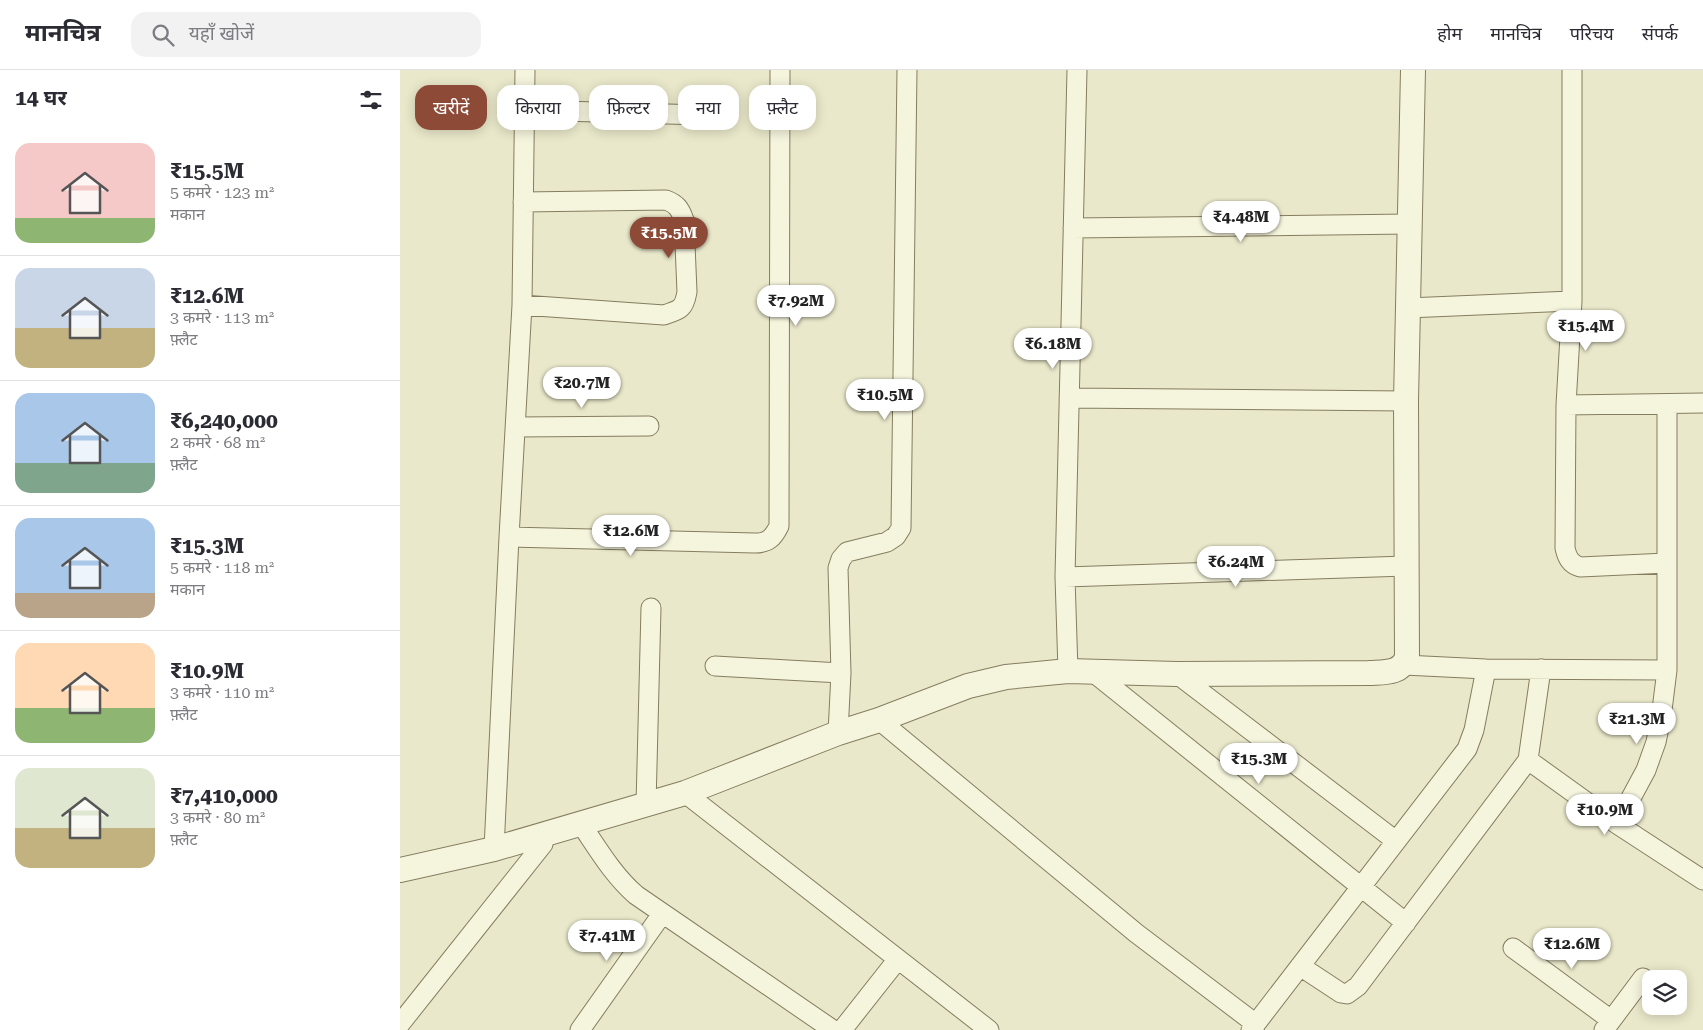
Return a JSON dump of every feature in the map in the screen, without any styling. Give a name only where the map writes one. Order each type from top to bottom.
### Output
[{"type":"street","points":[[525,70],[525,85]]},
{"type":"street","points":[[509,537],[766,543],[775,534],[779,526],[780,70]]},
{"type":"street","points":[[838,733],[841,673],[838,568],[846,552],[887,542],[896,536],[901,528],[907,70]]},
{"type":"street","points":[[1068,671],[1065,577],[1077,70]]},
{"type":"street","points":[[400,870],[494,849],[685,793],[838,733],[879,720],[968,686],[1006,677],[1068,671],[1177,674],[1369,673],[1393,672],[1399,669],[1407,658],[1406,401],[1413,70]]},
{"type":"street","points":[[1572,70],[1572,301],[1566,405],[1565,548],[1571,562],[1580,567],[1667,563]]},
{"type":"street","points":[[579,112],[678,114]]},
{"type":"street","points":[[494,849],[522,305],[525,130]]},
{"type":"street","points":[[522,305],[664,315],[680,309],[685,303],[687,292],[684,220],[675,204],[666,200],[523,202]]},
{"type":"street","points":[[1073,228],[1409,224]]},
{"type":"street","points":[[1407,308],[1572,301]]},
{"type":"street","points":[[1069,398],[1406,401]]},
{"type":"street","points":[[1566,405],[1703,403]]},
{"type":"street","points":[[1617,824],[1646,770],[1656,742],[1667,670],[1667,404]]},
{"type":"street","points":[[516,427],[649,426]]},
{"type":"street","points":[[1065,577],[1406,566]]},
{"type":"street","points":[[646,805],[651,608]]},
{"type":"street","points":[[1404,664],[1486,669],[1667,670]]},
{"type":"street","points":[[715,666],[841,673]]},
{"type":"street","points":[[879,720],[1136,933],[1253,1027],[1466,749],[1474,730],[1486,669]]},
{"type":"street","points":[[1300,966],[1341,993],[1347,994],[1358,986],[1528,760],[1541,669]]},
{"type":"street","points":[[1093,672],[1406,923]]},
{"type":"street","points":[[1177,674],[1396,841]]},
{"type":"street","points":[[1528,760],[1617,824],[1703,880]]},
{"type":"street","points":[[685,793],[989,1030]]},
{"type":"street","points":[[581,824],[624,884],[662,914],[833,1030]]},
{"type":"street","points":[[400,1024],[543,844],[544,835]]},
{"type":"street","points":[[588,1027],[662,914]]},
{"type":"street","points":[[1513,948],[1607,1025],[1642,979]]},
{"type":"street","points":[[842,1030],[898,959]]}]
